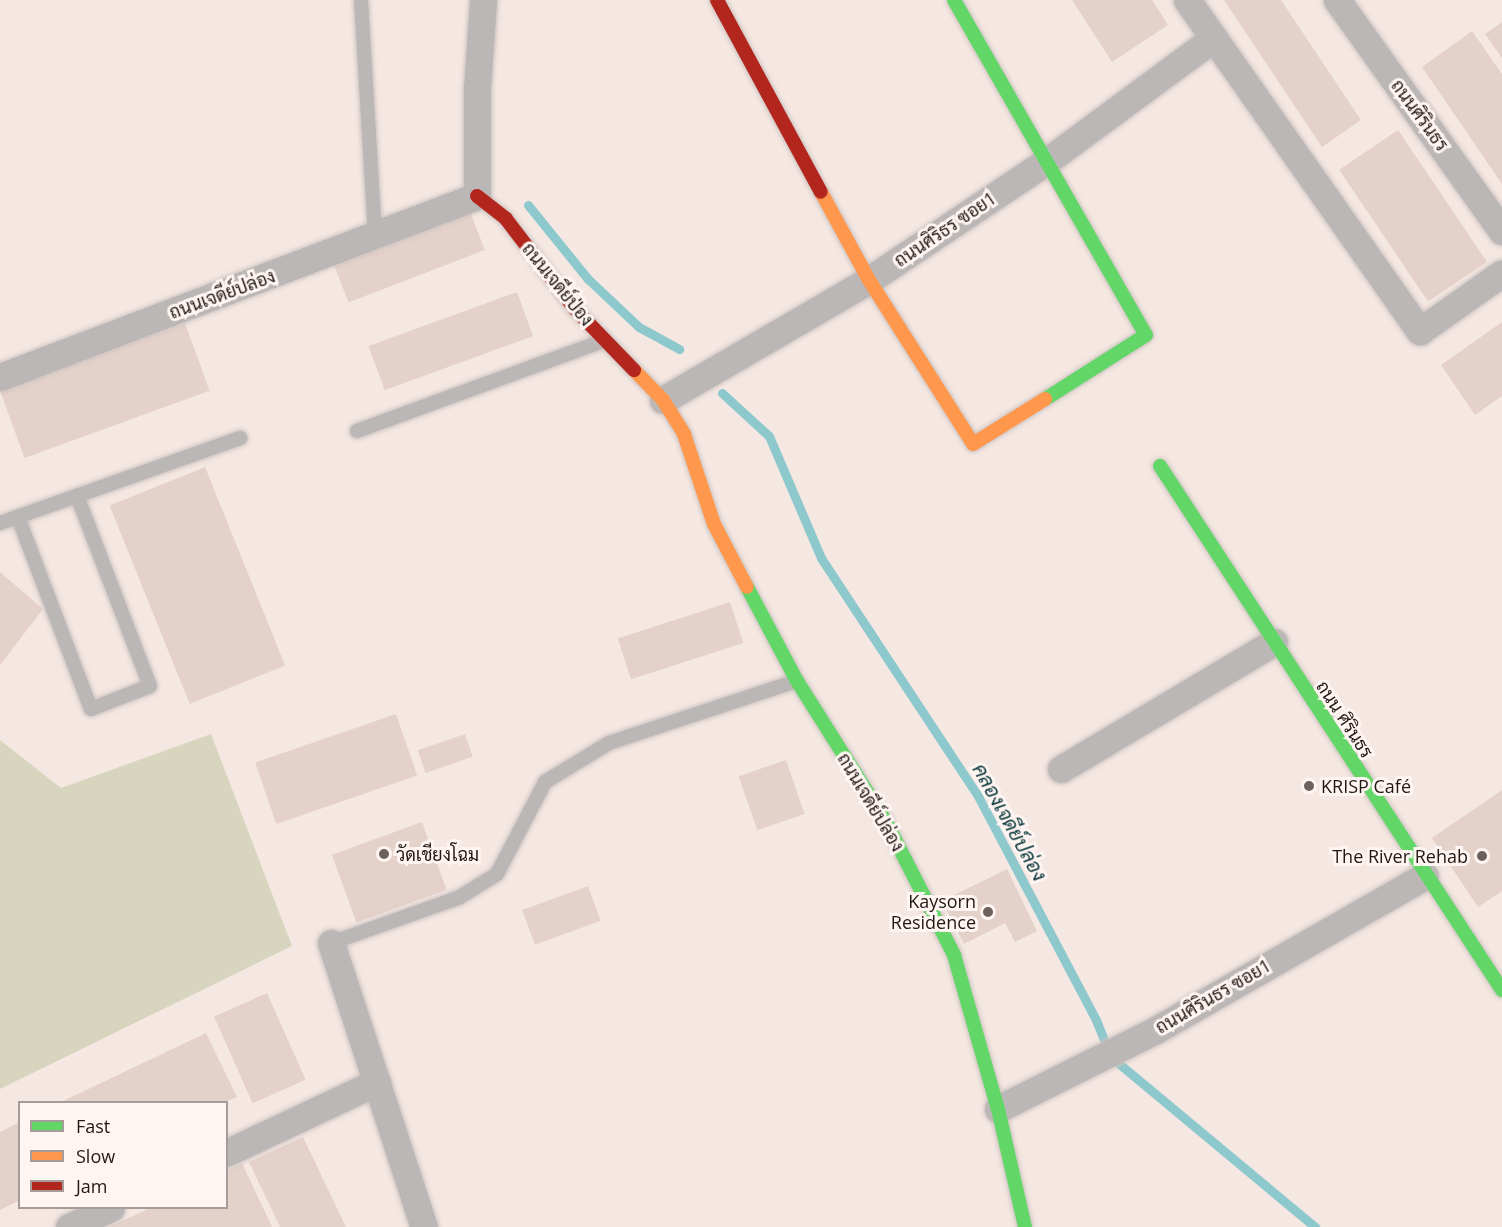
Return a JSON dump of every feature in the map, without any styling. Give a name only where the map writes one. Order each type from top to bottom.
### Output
[{"type":"street","points":[[477,196],[477,78],[483,0]]},
{"type":"street","points":[[717,0],[869,280],[973,444],[1146,335],[954,0]]},
{"type":"street","points":[[1187,0],[1420,331],[1502,273]]},
{"type":"street","name":"ถนนศิรินธร","points":[[1337,0],[1502,231]]},
{"type":"street","name":"ถนนศิริธร ซอย1","points":[[663,400],[869,280],[1047,161],[1214,38]]},
{"type":"street","name":"ถนนเจดีย์ปล่อง","points":[[0,377],[375,237],[477,196]]},
{"type":"street","name":"ถนนเจดีย์ป่อง","points":[[477,196],[506,219],[575,309],[663,400]]},
{"type":"street","name":"ถนนเจดีย์ปล่อง","points":[[663,400],[684,434],[714,525],[797,681],[885,820],[954,955],[998,1110],[1025,1227]]},
{"type":"street","name":"ถนน ศิรินธร","points":[[1160,466],[1425,876],[1502,990]]},
{"type":"street","points":[[1061,770],[1274,642]]},
{"type":"street","name":"ถนนศิรินธร ซอย1","points":[[998,1110],[1128,1044],[1425,876]]},
{"type":"street","points":[[331,943],[424,1227]]},
{"type":"street","points":[[228,1152],[377,1082]]},
{"type":"street","points":[[69,1227],[109,1209]]},
{"type":"lane","points":[[361,0],[375,237]]},
{"type":"lane","points":[[357,431],[605,340]]},
{"type":"lane","points":[[0,524],[240,438]]},
{"type":"lane","points":[[18,517],[91,709],[150,686],[77,496]]},
{"type":"lane","points":[[331,943],[460,897],[497,874],[545,782],[609,743],[797,681]]},
{"type":"shaded area","points":[[211,734],[292,946],[0,1089],[0,740],[61,788]]},
{"type":"building","points":[[1072,0],[1152,0],[1168,25],[1112,62]]},
{"type":"building","points":[[1224,0],[1281,0],[1361,120],[1322,147]]},
{"type":"building","points":[[1502,22],[1502,58],[1485,34]]},
{"type":"building","points":[[1472,31],[1502,74],[1502,184],[1422,67]]},
{"type":"building","points":[[1398,130],[1487,262],[1428,302],[1339,170]]},
{"type":"building","points":[[469,209],[485,250],[348,302],[333,261]]},
{"type":"building","points":[[517,292],[533,336],[385,390],[369,346]]},
{"type":"building","points":[[1502,322],[1502,396],[1475,415],[1441,365]]},
{"type":"building","points":[[185,323],[210,391],[25,458],[0,390]]},
{"type":"building","points":[[205,467],[285,665],[190,704],[110,506]]},
{"type":"building","points":[[0,572],[43,609],[0,665]]},
{"type":"building","points":[[730,602],[743,643],[631,679],[618,638]]},
{"type":"building","points":[[396,714],[417,775],[276,824],[255,763]]},
{"type":"building","points":[[465,734],[473,757],[426,773],[418,750]]},
{"type":"building","points":[[786,760],[805,814],[757,830],[739,776]]},
{"type":"building","points":[[1502,790],[1502,891],[1478,907],[1432,838]]},
{"type":"building","points":[[422,822],[447,890],[356,922],[332,855]]},
{"type":"building","name":"Kaysorn Residence","points":[[1007,869],[1037,931],[1015,942],[1005,923],[964,944],[942,901]]},
{"type":"building","points":[[588,886],[601,921],[535,945],[522,910]]},
{"type":"building","points":[[267,993],[306,1080],[253,1103],[214,1017]]},
{"type":"building","points":[[206,1033],[237,1097],[227,1101],[63,1101]]},
{"type":"building","points":[[18,1123],[18,1201],[0,1210],[0,1132]]},
{"type":"building","points":[[303,1137],[346,1227],[280,1227],[249,1162]]},
{"type":"building","points":[[242,1163],[272,1227],[109,1227],[148,1209],[228,1209],[228,1170]]},
{"type":"waterway","points":[[528,205],[588,279],[639,327],[679,349]]},
{"type":"waterway","name":"คลองเจดีย์ปล่อง","points":[[722,393],[769,436],[821,558],[979,798],[1096,1020],[1111,1057],[1315,1227]]},
{"type":"traffic: fast","points":[[954,0],[1146,335],[1045,399]]},
{"type":"traffic: fast","points":[[1160,466],[1502,990]]},
{"type":"traffic: fast","points":[[747,587],[797,681],[885,820],[954,955],[998,1109],[1025,1227]]},
{"type":"traffic: slow","points":[[821,192],[869,280],[973,444],[1045,399]]},
{"type":"traffic: slow","points":[[634,370],[663,400],[684,434],[714,524],[747,587]]},
{"type":"traffic: jam","points":[[717,0],[821,192]]},
{"type":"traffic: jam","points":[[477,196],[506,219],[575,309],[634,370]]},
{"type":"place","name":"KRISP Café","points":[[1309,786]]},
{"type":"place","name":"วัดเชียงโฉม","points":[[384,854]]},
{"type":"place","name":"The River Rehab","points":[[1482,856]]},
{"type":"place","name":"Kaysorn Residence","points":[[988,912]]}]
